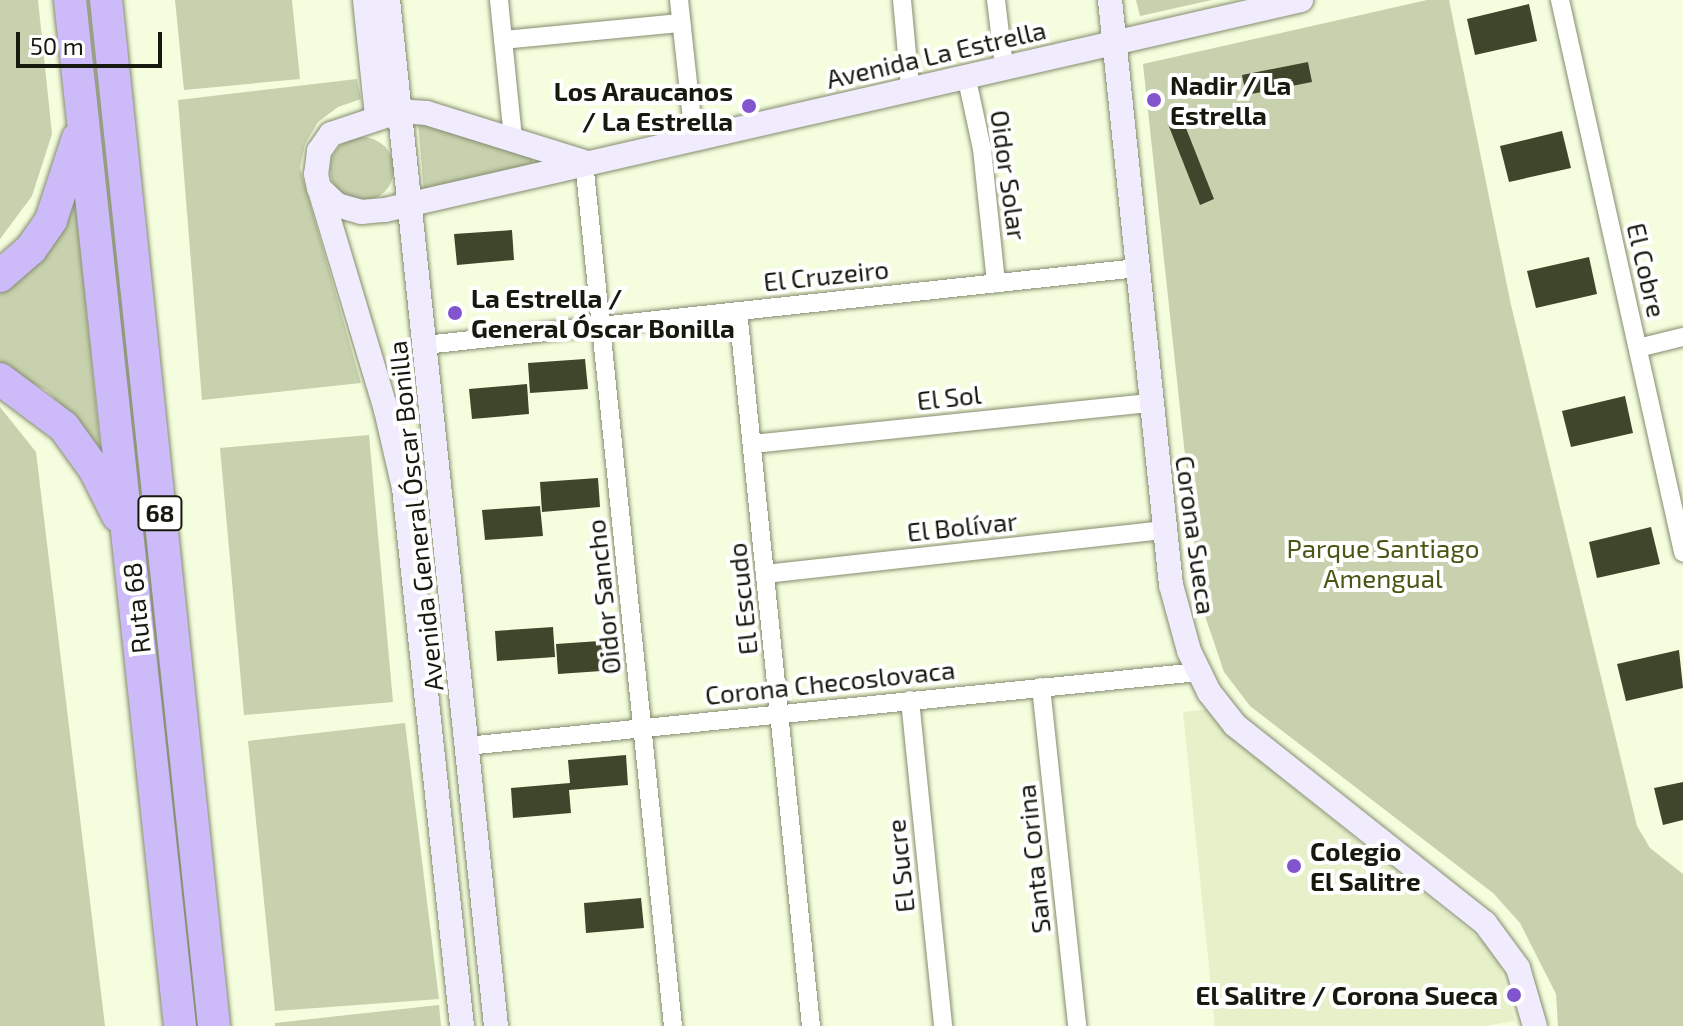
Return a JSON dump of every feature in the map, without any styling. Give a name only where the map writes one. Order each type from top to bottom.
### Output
[{"type":"highway","name":"Ruta 68","points":[[70,0],[180,1026]]},
{"type":"highway","name":"Ruta 68","points":[[106,0],[214,1026]]},
{"type":"highway","points":[[0,276],[31,249],[51,220],[69,174],[82,116]]},
{"type":"highway","points":[[0,379],[43,408],[73,439],[106,489],[129,543]]},
{"type":"main road","name":"Avenida General Óscar Bonilla","points":[[365,0],[410,204],[496,1026]]},
{"type":"main road","name":"Avenida General Óscar Bonilla","points":[[388,0],[388,113]]},
{"type":"main road","name":"Corona Sueca","points":[[1110,0],[1175,608],[1198,672],[1235,725],[1485,923],[1518,968],[1535,1026]]},
{"type":"main road","name":"Avenida La Estrella","points":[[319,188],[352,211],[410,204],[910,87],[1116,43],[1249,6],[1301,0]]},
{"type":"main road","points":[[319,188],[316,166],[322,144],[338,129],[388,113],[427,113],[584,162]]},
{"type":"main road","name":"Avenida General Óscar Bonilla","points":[[319,188],[386,410],[404,488],[462,1026]]},
{"type":"street","points":[[499,0],[513,139]]},
{"type":"street","points":[[679,0],[694,137]]},
{"type":"street","points":[[902,0],[910,87]]},
{"type":"street","points":[[996,0],[1004,66]]},
{"type":"street","name":"El Cobre","points":[[1560,0],[1638,348],[1674,468],[1683,552]]},
{"type":"street","points":[[503,40],[681,23]]},
{"type":"street","name":"Oidor Solar","points":[[966,75],[986,171],[996,283]]},
{"type":"street","name":"Oidor Sancho","points":[[584,162],[673,1026]]},
{"type":"street","name":"El Cruzeiro","points":[[425,345],[1137,268]]},
{"type":"street","name":"El Escudo","points":[[738,311],[811,1026]]},
{"type":"street","points":[[1638,348],[1683,337]]},
{"type":"street","name":"El Sol","points":[[752,444],[1152,403]]},
{"type":"street","name":"El Bolívar","points":[[765,574],[1165,530]]},
{"type":"street","name":"Corona Checoslovaca","points":[[467,746],[1198,672]]},
{"type":"street","name":"Santa Corina","points":[[1041,687],[1077,1026]]},
{"type":"street","name":"El Sucre","points":[[910,700],[943,1026]]},
{"type":"shaded area","name":"Colegio El Salitre","points":[[1209,709],[1283,780],[1496,952],[1515,1021],[1483,1026],[1215,1026],[1183,712]]},
{"type":"green space","points":[[0,0],[38,0],[52,134],[32,196],[0,239]]},
{"type":"green space","points":[[175,0],[292,0],[300,79],[184,90]]},
{"type":"green space","points":[[1136,0],[1212,0],[1140,16]]},
{"type":"green space","name":"Parque Santiago Amengual","points":[[1427,0],[1449,0],[1511,305],[1637,826],[1650,848],[1683,874],[1683,1026],[1558,1026],[1556,994],[1520,923],[1493,893],[1250,706],[1224,672],[1201,604],[1143,64]]},
{"type":"green space","points":[[357,79],[361,99],[338,107],[318,122],[305,144],[300,168],[361,383],[202,400],[178,100]]},
{"type":"green space","points":[[418,122],[532,156],[533,167],[424,193]]},
{"type":"green space","points":[[356,137],[368,137],[385,146],[392,157],[392,181],[385,192],[368,201],[356,201],[344,196],[335,187],[330,175],[330,163],[335,151],[344,142]]},
{"type":"green space","points":[[75,199],[101,453],[84,427],[46,390],[0,366],[0,283]]},
{"type":"green space","points":[[0,407],[36,452],[105,1026],[0,1026]]},
{"type":"green space","points":[[369,435],[393,702],[244,715],[220,448]]},
{"type":"green space","points":[[405,723],[439,999],[275,1011],[248,741]]},
{"type":"green space","points":[[439,1005],[441,1026],[275,1026],[275,1023]]},
{"type":"building","points":[[1529,4],[1537,41],[1475,55],[1467,19]]},
{"type":"building","points":[[1308,62],[1312,82],[1246,95],[1242,75]]},
{"type":"building","points":[[1182,118],[1214,199],[1200,205],[1168,124]]},
{"type":"building","points":[[1562,131],[1571,168],[1509,182],[1500,146]]},
{"type":"building","points":[[512,230],[514,260],[457,265],[454,234]]},
{"type":"building","points":[[1589,257],[1597,294],[1536,308],[1527,271]]},
{"type":"building","points":[[585,359],[588,389],[530,393],[528,363]]},
{"type":"building","points":[[527,384],[529,414],[472,419],[469,389]]},
{"type":"building","points":[[1625,396],[1633,433],[1571,447],[1562,411]]},
{"type":"building","points":[[598,478],[600,507],[542,512],[540,482]]},
{"type":"building","points":[[540,506],[543,536],[485,540],[482,510]]},
{"type":"building","points":[[1651,527],[1660,564],[1597,578],[1589,542]]},
{"type":"building","points":[[553,627],[555,657],[497,661],[495,631]]},
{"type":"building","points":[[614,640],[616,670],[558,674],[556,644]]},
{"type":"building","points":[[1679,650],[1683,688],[1626,701],[1617,664]]},
{"type":"building","points":[[626,755],[628,785],[569,790],[571,813],[513,818],[511,788],[570,783],[568,760]]},
{"type":"building","points":[[1683,782],[1683,820],[1663,825],[1654,788]]},
{"type":"building","points":[[641,898],[644,928],[586,933],[584,903]]},
{"type":"place","name":"Nadir / La Estrella","points":[[1154,100]]},
{"type":"place","name":"Los Araucanos / La Estrella","points":[[749,106]]},
{"type":"place","name":"La Estrella / General Óscar Bonilla","points":[[455,313]]},
{"type":"place","name":"Colegio El Salitre","points":[[1294,866]]},
{"type":"place","name":"El Salitre / Corona Sueca","points":[[1514,995]]}]
